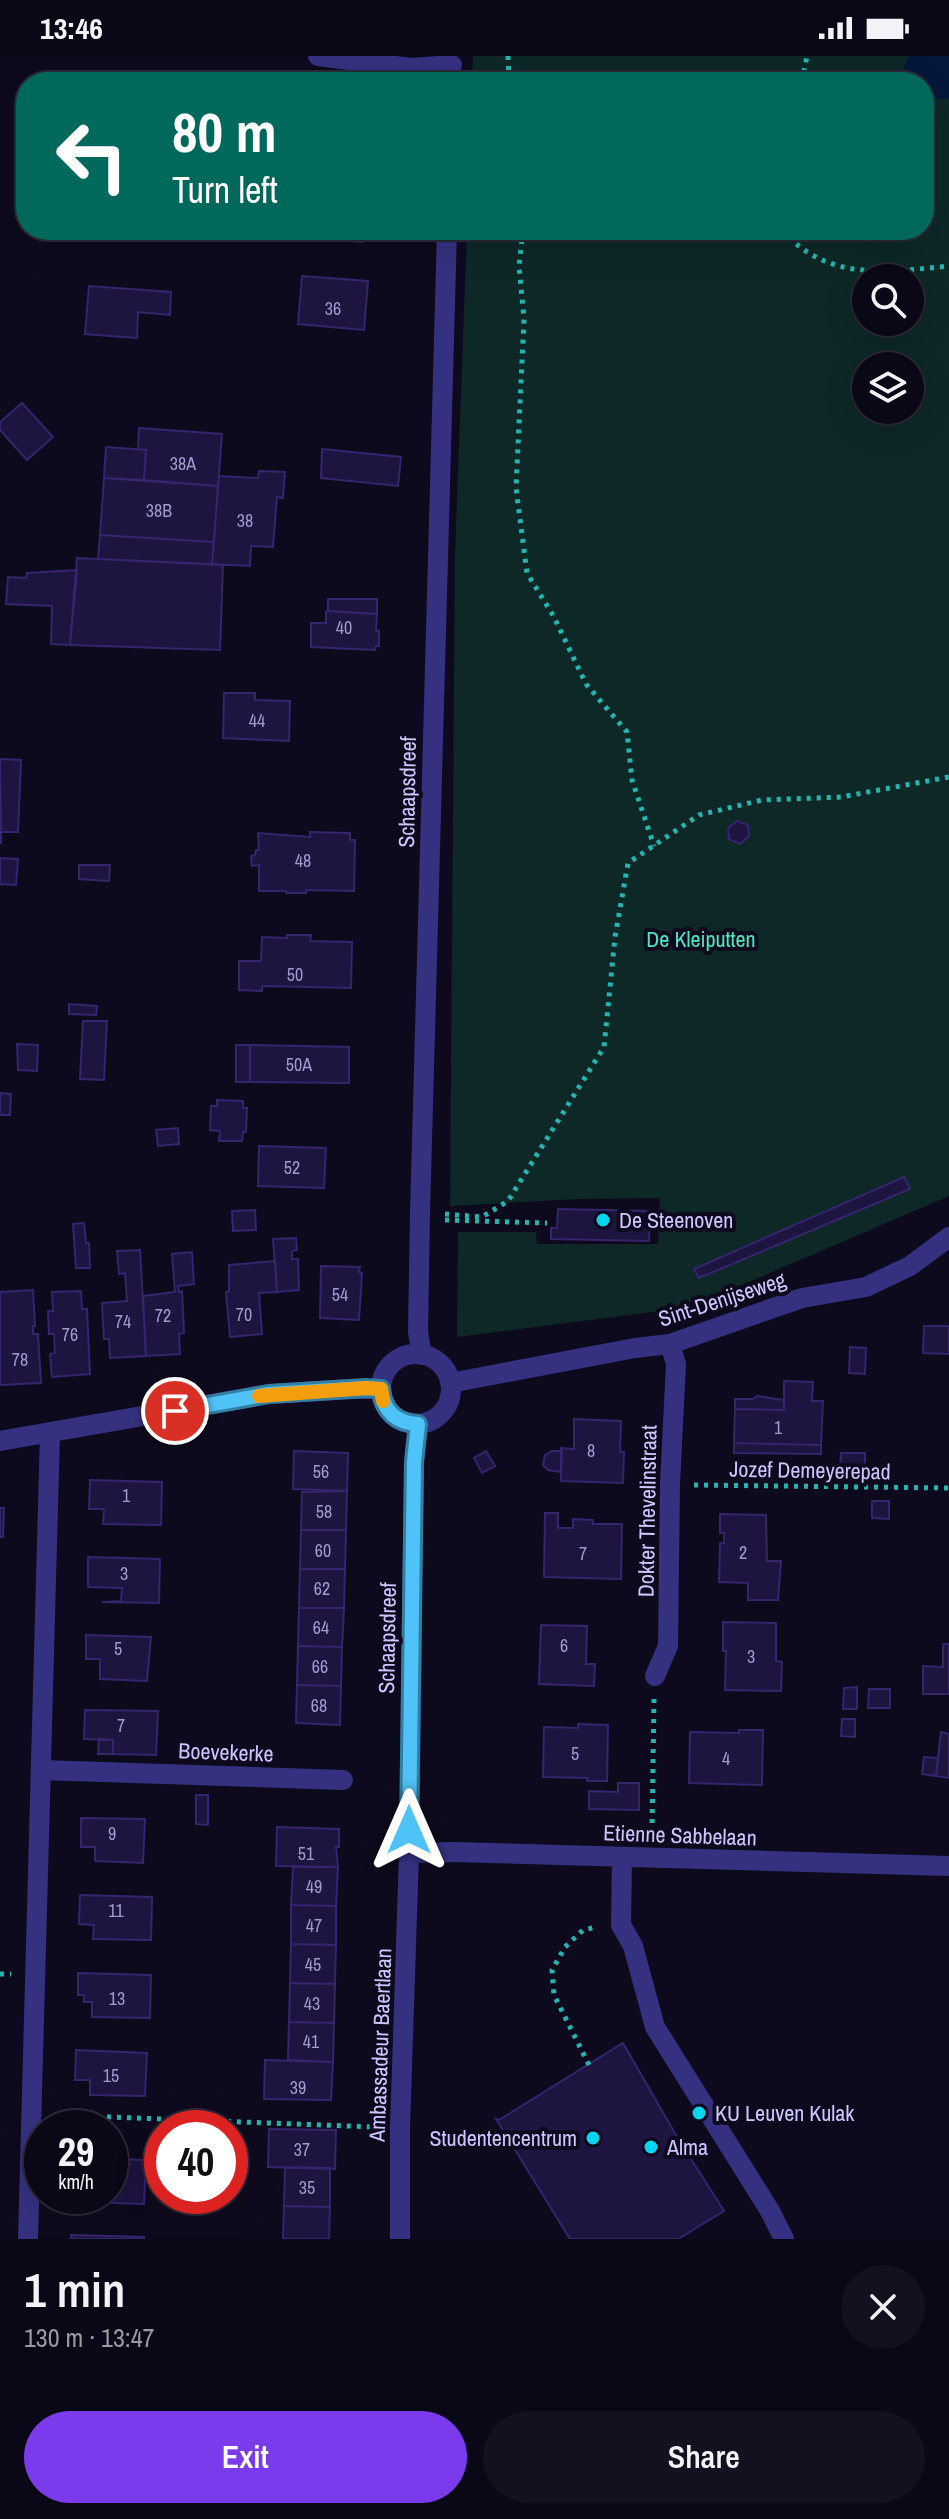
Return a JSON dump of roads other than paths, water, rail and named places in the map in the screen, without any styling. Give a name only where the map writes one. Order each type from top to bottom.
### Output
[{"type":"street","points":[[318,56],[411,68],[452,68]]},
{"type":"street","name":"Schaapsdreef","points":[[422,1355],[418,1332],[420,1216],[447,240]]},
{"type":"street","name":"Sint-Denijseweg","points":[[450,1383],[670,1344],[802,1298],[866,1287],[910,1266],[949,1237]]},
{"type":"street","name":"Dokter Thevelinstraat","points":[[655,1676],[668,1646],[670,1484],[676,1364],[670,1344]]},
{"type":"street","points":[[412,1355],[422,1355],[438,1363],[450,1383],[445,1409],[432,1420],[418,1424],[402,1422],[390,1414],[383,1403],[382,1379],[393,1363],[412,1355]]},
{"type":"street","points":[[0,1441],[269,1394],[381,1389]]},
{"type":"street","name":"Schaapsdreef","points":[[409,1853],[414,1462],[418,1424]]},
{"type":"street","points":[[28,2239],[50,1433]]},
{"type":"street","name":"Boevekerke","points":[[41,1770],[343,1780]]},
{"type":"street","name":"Etienne Sabbelaan","points":[[409,1853],[949,1866]]},
{"type":"street","name":"Ambassadeur Baertlaan","points":[[400,2239],[400,2128],[409,1853]]},
{"type":"street","points":[[622,1857],[621,1925],[633,1946],[655,2027],[770,2211],[784,2239]]},
{"type":"water","points":[[909,56],[949,56],[949,99],[934,98],[934,72],[903,72]]},
{"type":"place","name":"De Steenoven","points":[[603,1220]]},
{"type":"place","name":"KU Leuven Kulak","points":[[699,2113]]},
{"type":"place","name":"Studentencentrum","points":[[593,2138]]},
{"type":"place","name":"Alma","points":[[651,2147]]},
{"type":"park label","name":"De Kleiputten","points":[[701,939]]}]
